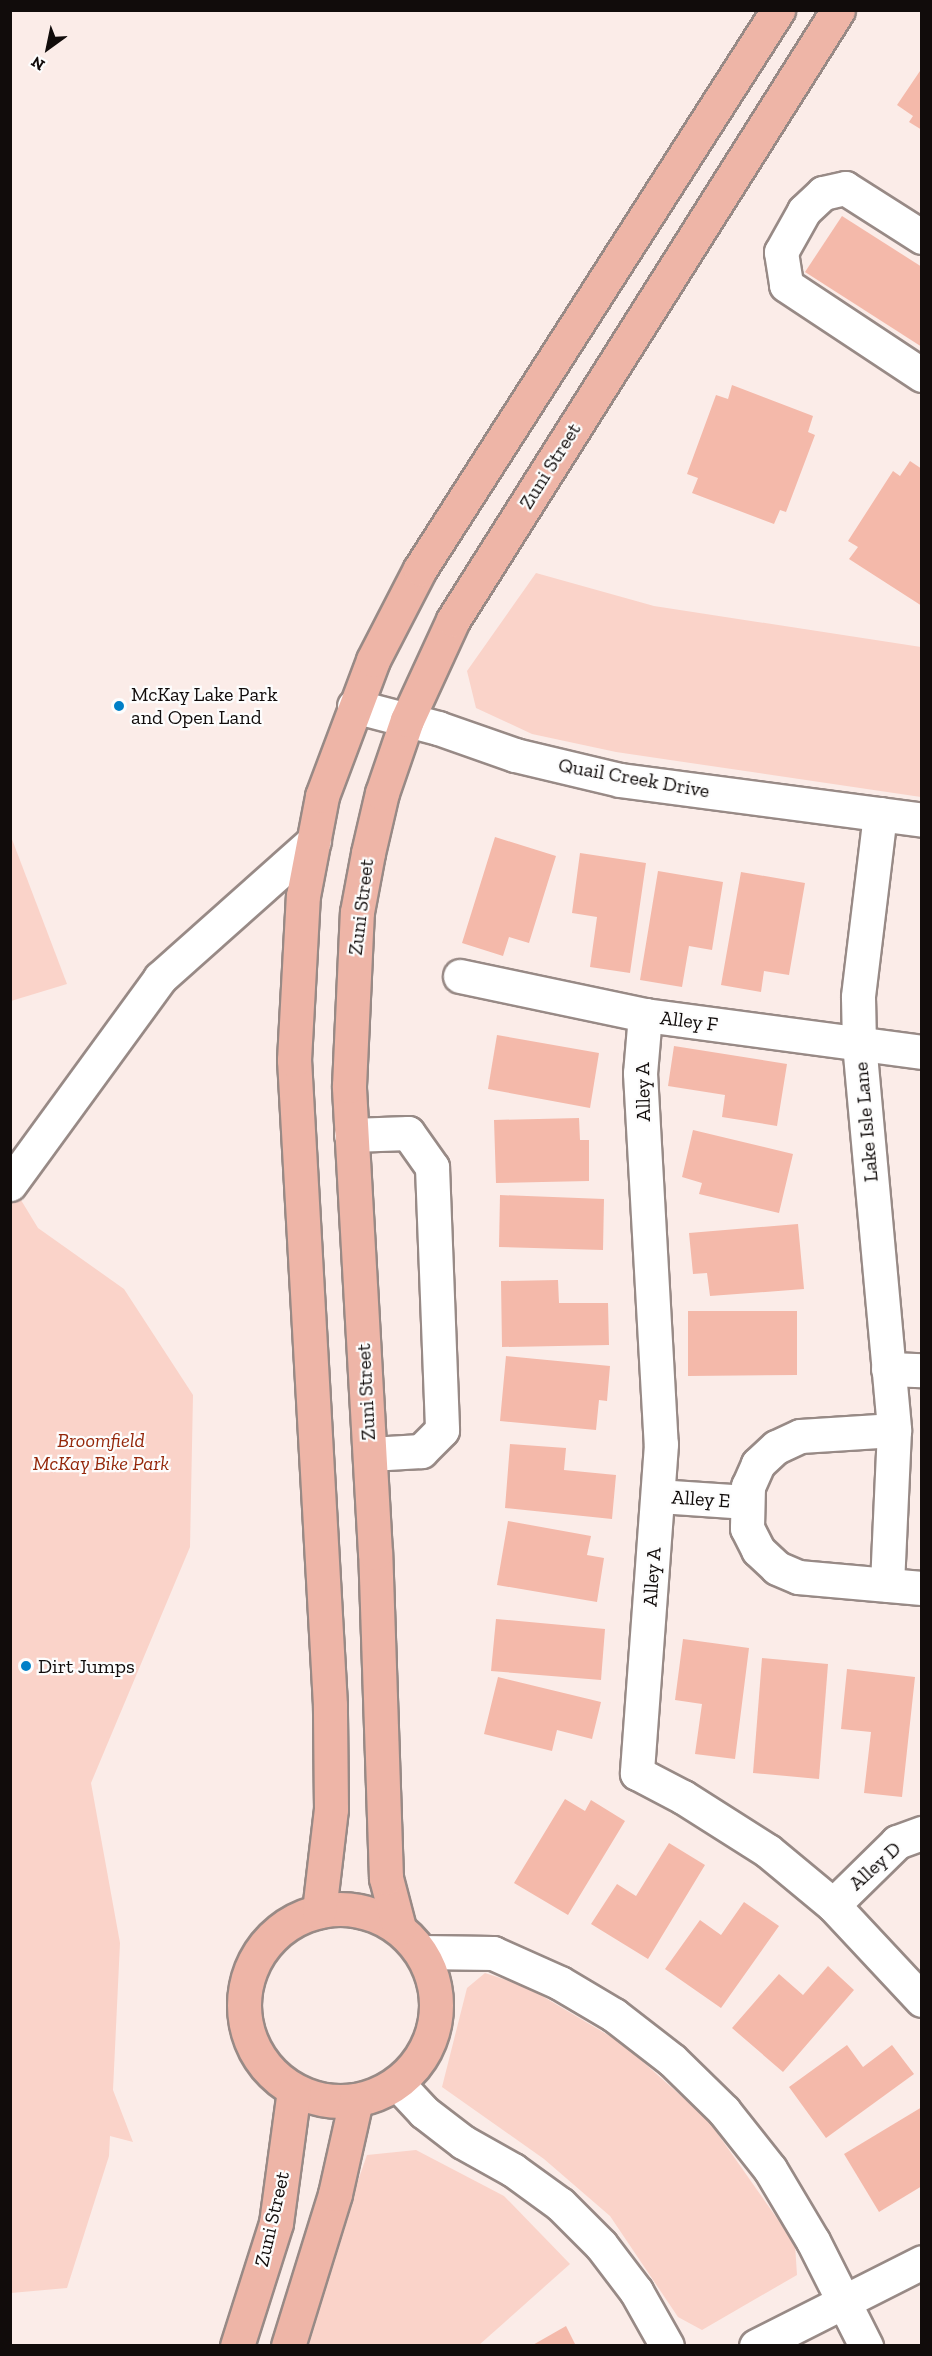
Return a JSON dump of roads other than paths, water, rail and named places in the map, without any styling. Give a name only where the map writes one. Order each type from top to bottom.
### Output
[{"type":"main road","points":[[319,1911],[331,1809],[330,1705],[294,1060],[296,981],[303,896],[322,796],[354,706],[420,569],[778,10]]},
{"type":"main road","name":"Zuni Street","points":[[399,1928],[386,1878],[370,1454],[349,1086],[357,912],[382,793],[407,720],[457,613],[837,10]]},
{"type":"main road","points":[[347,1909],[374,1915],[399,1928],[421,1952],[433,1978],[437,2008],[433,2027],[418,2062],[397,2084],[356,2100],[324,2100],[294,2090],[271,2071],[254,2048],[245,2020],[244,1991],[253,1964],[269,1940],[292,1921],[319,1911],[347,1909]]},
{"type":"main road","name":"Zuni Street","points":[[237,2346],[276,2223],[294,2090]]},
{"type":"main road","points":[[288,2346],[335,2194],[356,2100]]},
{"type":"street","points":[[921,237],[845,188],[824,193],[804,211],[781,252],[786,285],[921,375]]},
{"type":"street","name":"Quail Creek Drive","points":[[354,706],[407,720],[515,755],[620,780],[921,820]]},
{"type":"street","name":"Lake Isle Lane","points":[[880,814],[858,997],[859,1042],[894,1430],[886,1586]]},
{"type":"street","points":[[10,1184],[160,978],[314,841]]},
{"type":"street","name":"Alley F","points":[[460,976],[645,1015],[921,1052]]},
{"type":"street","name":"Alley A","points":[[645,1015],[640,1073],[660,1444],[637,1773],[683,1797],[768,1851],[833,1905],[921,2000]]},
{"type":"street","points":[[351,1136],[408,1132],[432,1167],[441,1430],[421,1451],[370,1454]]},
{"type":"street","points":[[888,1369],[921,1370]]},
{"type":"street","points":[[894,1430],[800,1436],[776,1447],[758,1464],[745,1502],[747,1528],[758,1550],[777,1568],[811,1580],[921,1588]]},
{"type":"street","name":"Alley E","points":[[658,1496],[745,1502]]},
{"type":"street","name":"Alley D","points":[[833,1905],[897,1842],[921,1833]]},
{"type":"street","points":[[421,1952],[493,1953],[596,2005],[672,2060],[724,2111],[770,2169],[866,2346]]},
{"type":"street","points":[[397,2084],[424,2112],[463,2142],[513,2170],[560,2204],[601,2245],[636,2291],[667,2346]]},
{"type":"street","points":[[756,2346],[921,2262]]},
{"type":"place","name":"McKay Lake Park and Open Land","points":[[119,706]]},
{"type":"place","name":"Dirt Jumps","points":[[26,1666]]},
{"type":"park label","name":"Broomfield McKay Bike Park","points":[[101,1452]]}]
